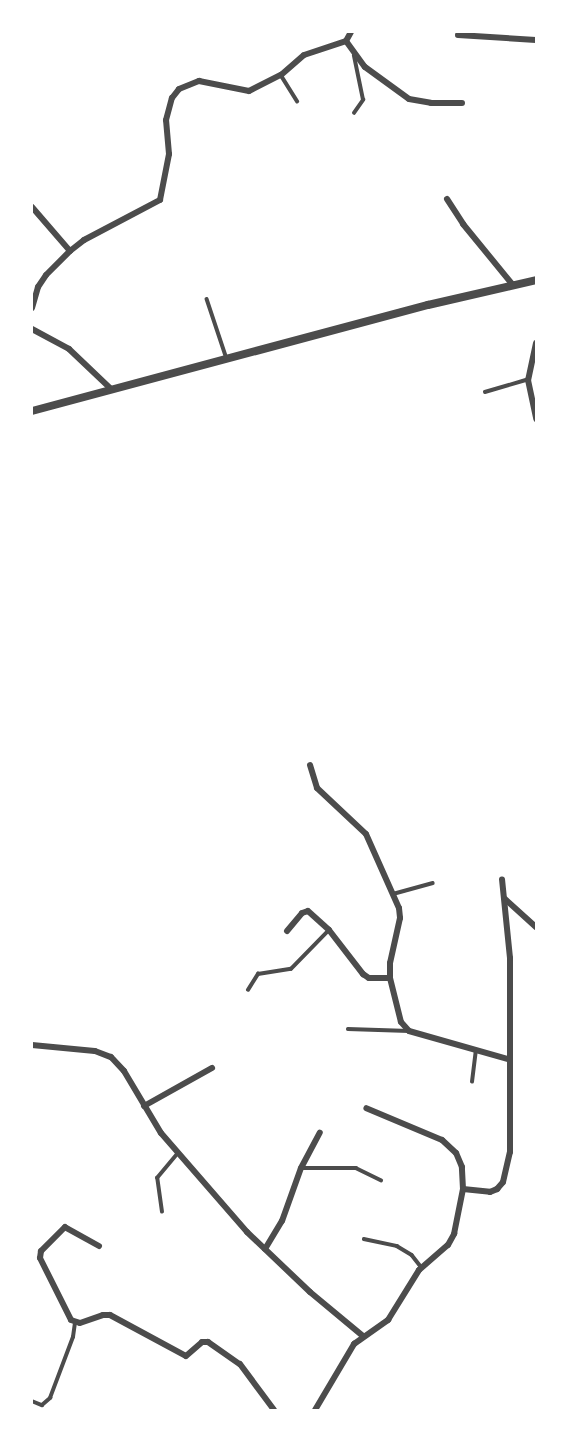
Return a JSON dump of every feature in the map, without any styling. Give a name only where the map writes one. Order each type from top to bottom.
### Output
[{"type":"street","points":[[32,308],[46,275],[70,251],[84,240],[160,200],[169,154],[166,120],[172,99],[179,89],[199,81],[249,91],[281,75],[304,55],[346,41],[351,32]]},
{"type":"street","points":[[458,36],[537,40]]},
{"type":"street","points":[[346,41],[354,56],[409,99],[431,103],[462,103]]},
{"type":"street","points":[[447,199],[463,225],[513,285]]},
{"type":"street","points":[[32,206],[70,251]]},
{"type":"street","points":[[32,411],[536,280]]},
{"type":"street","points":[[32,329],[69,349],[112,390]]},
{"type":"street","points":[[537,343],[528,380],[537,419]]},
{"type":"street","points":[[310,765],[317,788],[366,834],[393,894],[400,918],[390,963],[390,978],[401,1022],[408,1031],[508,1059]]},
{"type":"street","points":[[463,1189],[490,1192],[503,1182],[510,1152],[510,958],[502,879]]},
{"type":"street","points":[[505,899],[537,927]]},
{"type":"street","points":[[287,930],[302,913],[308,911],[329,930],[363,974],[369,978],[390,978]]},
{"type":"street","points":[[32,1045],[95,1051],[111,1058],[124,1071],[144,1106],[179,1153],[265,1249],[363,1336]]},
{"type":"street","points":[[144,1106],[212,1068]]},
{"type":"street","points":[[315,1410],[354,1344],[388,1320],[422,1268],[448,1245],[454,1234],[463,1189],[462,1167],[456,1153],[442,1140],[366,1108]]},
{"type":"street","points":[[265,1249],[288,1209],[301,1168],[320,1133]]},
{"type":"street","points":[[99,1246],[65,1227],[45,1244],[40,1254],[61,1305],[75,1322],[110,1315],[186,1356],[202,1342],[208,1342],[245,1369],[274,1410]]},
{"type":"lane","points":[[354,56],[363,100],[354,113]]},
{"type":"lane","points":[[281,75],[297,101]]},
{"type":"lane","points":[[207,299],[227,359]]},
{"type":"lane","points":[[485,392],[528,380]]},
{"type":"lane","points":[[393,894],[433,883]]},
{"type":"lane","points":[[248,990],[258,974],[291,969],[329,930]]},
{"type":"lane","points":[[348,1029],[408,1031]]},
{"type":"lane","points":[[472,1082],[475,1050]]},
{"type":"lane","points":[[162,1212],[157,1178],[179,1153]]},
{"type":"lane","points":[[301,1168],[356,1168],[381,1180]]},
{"type":"lane","points":[[364,1239],[407,1251],[422,1268]]},
{"type":"lane","points":[[32,1401],[42,1405],[50,1398],[73,1337],[75,1322]]}]
